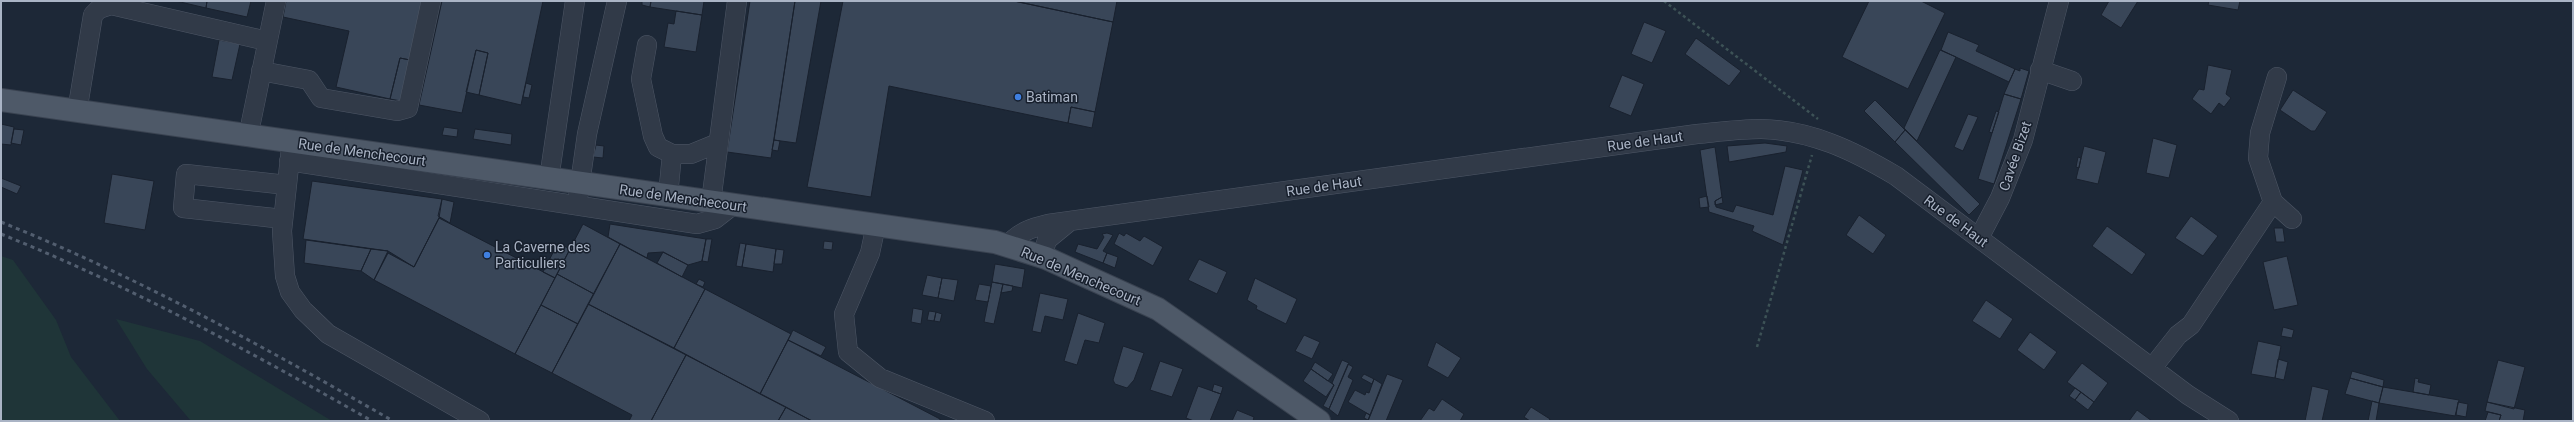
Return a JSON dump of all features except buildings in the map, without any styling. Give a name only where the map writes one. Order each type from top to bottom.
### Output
[{"type":"main road","name":"Rue de Menchecourt","points":[[1,100],[248,137],[290,152],[581,183],[876,225],[1007,246],[1042,256],[1098,280],[1158,310],[1319,421]]},
{"type":"street","points":[[248,137],[276,1]]},
{"type":"street","points":[[261,71],[309,80],[321,98],[397,111],[408,108],[431,1]]},
{"type":"street","points":[[549,179],[575,1]]},
{"type":"street","points":[[576,206],[581,183],[587,134],[617,1]]},
{"type":"street","points":[[711,202],[737,1]]},
{"type":"street","name":"Cavée Bizet","points":[[1979,238],[2000,198],[2023,140],[2059,1]]},
{"type":"street","points":[[77,112],[93,15],[99,9],[111,4],[267,41]]},
{"type":"street","points":[[647,46],[641,79],[653,136],[658,147],[672,154],[691,154],[718,143]]},
{"type":"street","points":[[2040,70],[2072,81]]},
{"type":"street","points":[[2277,77],[2260,133],[2258,158],[2273,202],[2292,219]]},
{"type":"street","name":"Rue de Haut","points":[[1007,246],[1016,235],[1028,229],[1048,224],[1697,134],[1761,129],[1814,137],[1863,157],[1896,176],[2152,368],[2229,421]]},
{"type":"street","points":[[480,421],[328,334],[303,310],[290,292],[285,276],[282,255],[283,219],[290,152],[576,206],[697,224],[715,219],[733,205]]},
{"type":"street","points":[[668,196],[672,154]]},
{"type":"street","points":[[283,219],[183,208],[186,174],[287,186]]},
{"type":"street","points":[[2152,368],[2178,336],[2191,325],[2273,202]]},
{"type":"street","points":[[1042,256],[1047,240],[1070,222]]},
{"type":"street","points":[[876,225],[870,253],[844,314],[848,352],[880,378],[986,421]]},
{"type":"path","points":[[1664,1],[1818,118],[1813,152],[1757,347]]},
{"type":"green space","points":[[1,256],[13,260],[56,320],[71,357],[120,421],[1,421]]},
{"type":"green space","points":[[116,319],[200,341],[332,421],[191,421],[147,369]]},
{"type":"railway","points":[[1,222],[52,243],[152,290],[249,340],[393,421]]},
{"type":"railway","points":[[1,234],[96,275],[190,321],[372,421]]},
{"type":"place","name":"Batiman","points":[[1018,97]]},
{"type":"place","name":"La Caverne des Particuliers","points":[[487,255]]}]
